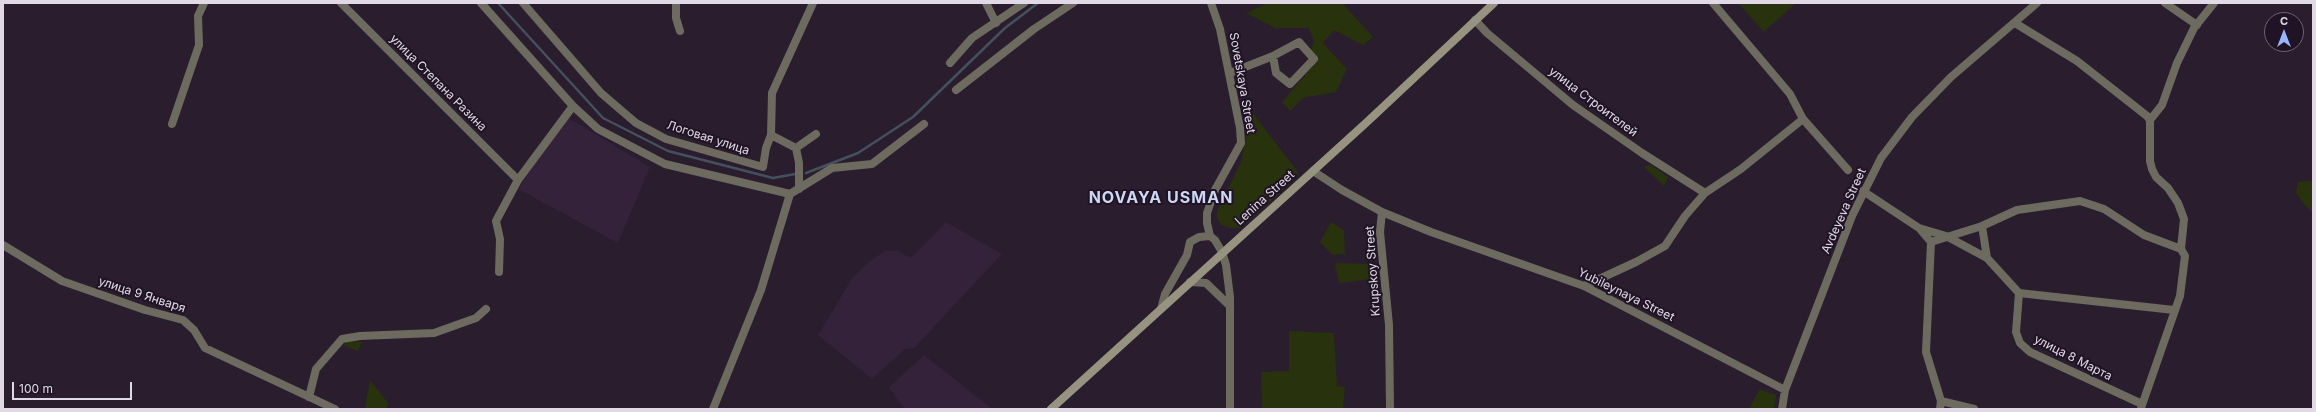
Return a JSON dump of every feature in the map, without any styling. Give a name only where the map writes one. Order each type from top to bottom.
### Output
[{"type":"main road","name":"Lenina Street","points":[[1051,409],[1222,252],[1313,172],[1494,3]]},
{"type":"street","points":[[172,124],[199,45],[198,16],[204,3]]},
{"type":"street","name":"улица Степана Разина","points":[[341,3],[518,180]]},
{"type":"street","points":[[481,3],[573,106],[598,129],[665,164],[790,194],[832,168],[872,164],[924,124]]},
{"type":"street","name":"Логовая улица","points":[[523,3],[601,93],[636,123],[666,139],[763,168],[766,148],[771,135],[772,93],[813,3]]},
{"type":"street","points":[[676,3],[676,18],[680,31]]},
{"type":"street","points":[[986,3],[996,23]]},
{"type":"street","points":[[950,63],[972,38],[1024,3]]},
{"type":"street","points":[[956,90],[1034,29],[1073,3]]},
{"type":"street","name":"Sovetskaya Street","points":[[1210,3],[1220,29],[1230,73],[1241,143],[1215,190],[1207,213],[1206,223],[1210,236],[1215,240],[1222,252]]},
{"type":"street","points":[[1713,3],[1790,94],[1803,119],[1848,170]]},
{"type":"street","name":"Avdeyeva Street","points":[[1782,409],[1785,390],[1863,191],[1881,158],[1912,118],[1952,77],[2037,3]]},
{"type":"street","points":[[2165,3],[2197,25]]},
{"type":"street","points":[[2142,406],[2180,296],[2185,256],[2181,249],[2184,219],[2178,203],[2168,188],[2156,177],[2152,169],[2150,161],[2150,120],[2162,105],[2177,63],[2197,25],[2214,3]]},
{"type":"street","name":"улица Строителей","points":[[1475,20],[1487,33],[1573,104],[1642,153],[1705,193]]},
{"type":"street","points":[[2015,23],[2077,61],[2150,120]]},
{"type":"street","points":[[1230,73],[1273,56],[1299,42],[1314,59],[1290,84],[1276,73],[1273,56]]},
{"type":"street","points":[[499,272],[500,239],[496,221],[518,180],[573,106]]},
{"type":"street","points":[[1584,286],[1636,262],[1665,246],[1685,216],[1705,193],[1741,169],[1803,119]]},
{"type":"street","points":[[796,148],[816,134]]},
{"type":"street","points":[[771,135],[796,148]]},
{"type":"street","points":[[796,148],[799,162],[799,189]]},
{"type":"street","name":"Krupskoy Street","points":[[1313,172],[1382,212],[1380,232],[1389,325],[1390,409]]},
{"type":"street","points":[[1863,191],[1919,228],[1931,242],[1926,352],[1940,405],[1974,409]]},
{"type":"street","points":[[713,409],[762,290],[790,194]]},
{"type":"street","points":[[1931,242],[1946,236],[1982,226],[2016,210],[2080,201],[2104,209],[2144,234],[2181,249]]},
{"type":"street","name":"Yubileynaya Street","points":[[1382,212],[1431,232],[1584,286],[1785,390]]},
{"type":"street","points":[[1982,226],[1987,258]]},
{"type":"street","points":[[1919,228],[1946,236],[1987,258],[2019,293],[2174,310]]},
{"type":"street","points":[[1161,309],[1165,294],[1187,255],[1190,242],[1199,237],[1210,236]]},
{"type":"street","name":"улица 9 Января","points":[[3,245],[62,281],[145,310],[183,320],[194,330],[205,348],[335,409]]},
{"type":"street","points":[[1222,252],[1226,265],[1230,306],[1230,409]]},
{"type":"street","points":[[1190,282],[1206,283],[1230,306]]},
{"type":"street","name":"улица 8 Марта","points":[[2019,293],[2016,332],[2020,343],[2030,352],[2142,406]]},
{"type":"street","points":[[309,397],[316,369],[342,340],[360,336],[434,333],[476,318],[486,309]]},
{"type":"shaded area","points":[[567,117],[650,167],[618,243],[518,189]]},
{"type":"shaded area","points":[[946,222],[1002,254],[914,348],[905,349],[872,379],[818,335],[851,280],[870,261],[885,251],[896,250],[911,258]]},
{"type":"shaded area","points":[[924,355],[992,409],[907,409],[902,406],[889,387]]},
{"type":"green space","points":[[1268,3],[1342,3],[1373,37],[1363,45],[1334,30],[1323,43],[1347,69],[1336,92],[1303,98],[1290,111],[1282,102],[1318,60],[1311,50],[1314,41],[1309,28],[1275,28],[1246,13]]},
{"type":"green space","points":[[1738,3],[1796,3],[1764,32]]},
{"type":"green space","points":[[1251,111],[1298,172],[1297,177],[1240,228],[1230,228],[1221,225],[1217,218],[1217,211],[1241,162]]},
{"type":"green space","points":[[1651,165],[1668,177],[1664,186],[1644,167]]},
{"type":"green space","points":[[2313,181],[2313,212],[2306,207],[2296,193],[2298,182]]},
{"type":"green space","points":[[1331,222],[1344,230],[1345,254],[1332,255],[1320,242]]},
{"type":"green space","points":[[1335,263],[1379,264],[1379,278],[1339,283]]},
{"type":"green space","points":[[1289,331],[1334,333],[1337,386],[1345,387],[1343,409],[1262,409],[1261,372],[1289,371]]},
{"type":"green space","points":[[347,341],[362,342],[358,351],[343,345]]},
{"type":"green space","points":[[370,380],[388,403],[387,409],[365,409]]},
{"type":"green space","points":[[1760,389],[1776,395],[1774,409],[1749,409]]},
{"type":"waterway","points":[[498,3],[603,118],[668,151],[773,178],[795,174]]},
{"type":"waterway","points":[[806,173],[858,153],[913,117],[1005,28],[1038,3]]},
{"type":"district","name":"NOVAYA USMAN","points":[[1161,198]]}]
